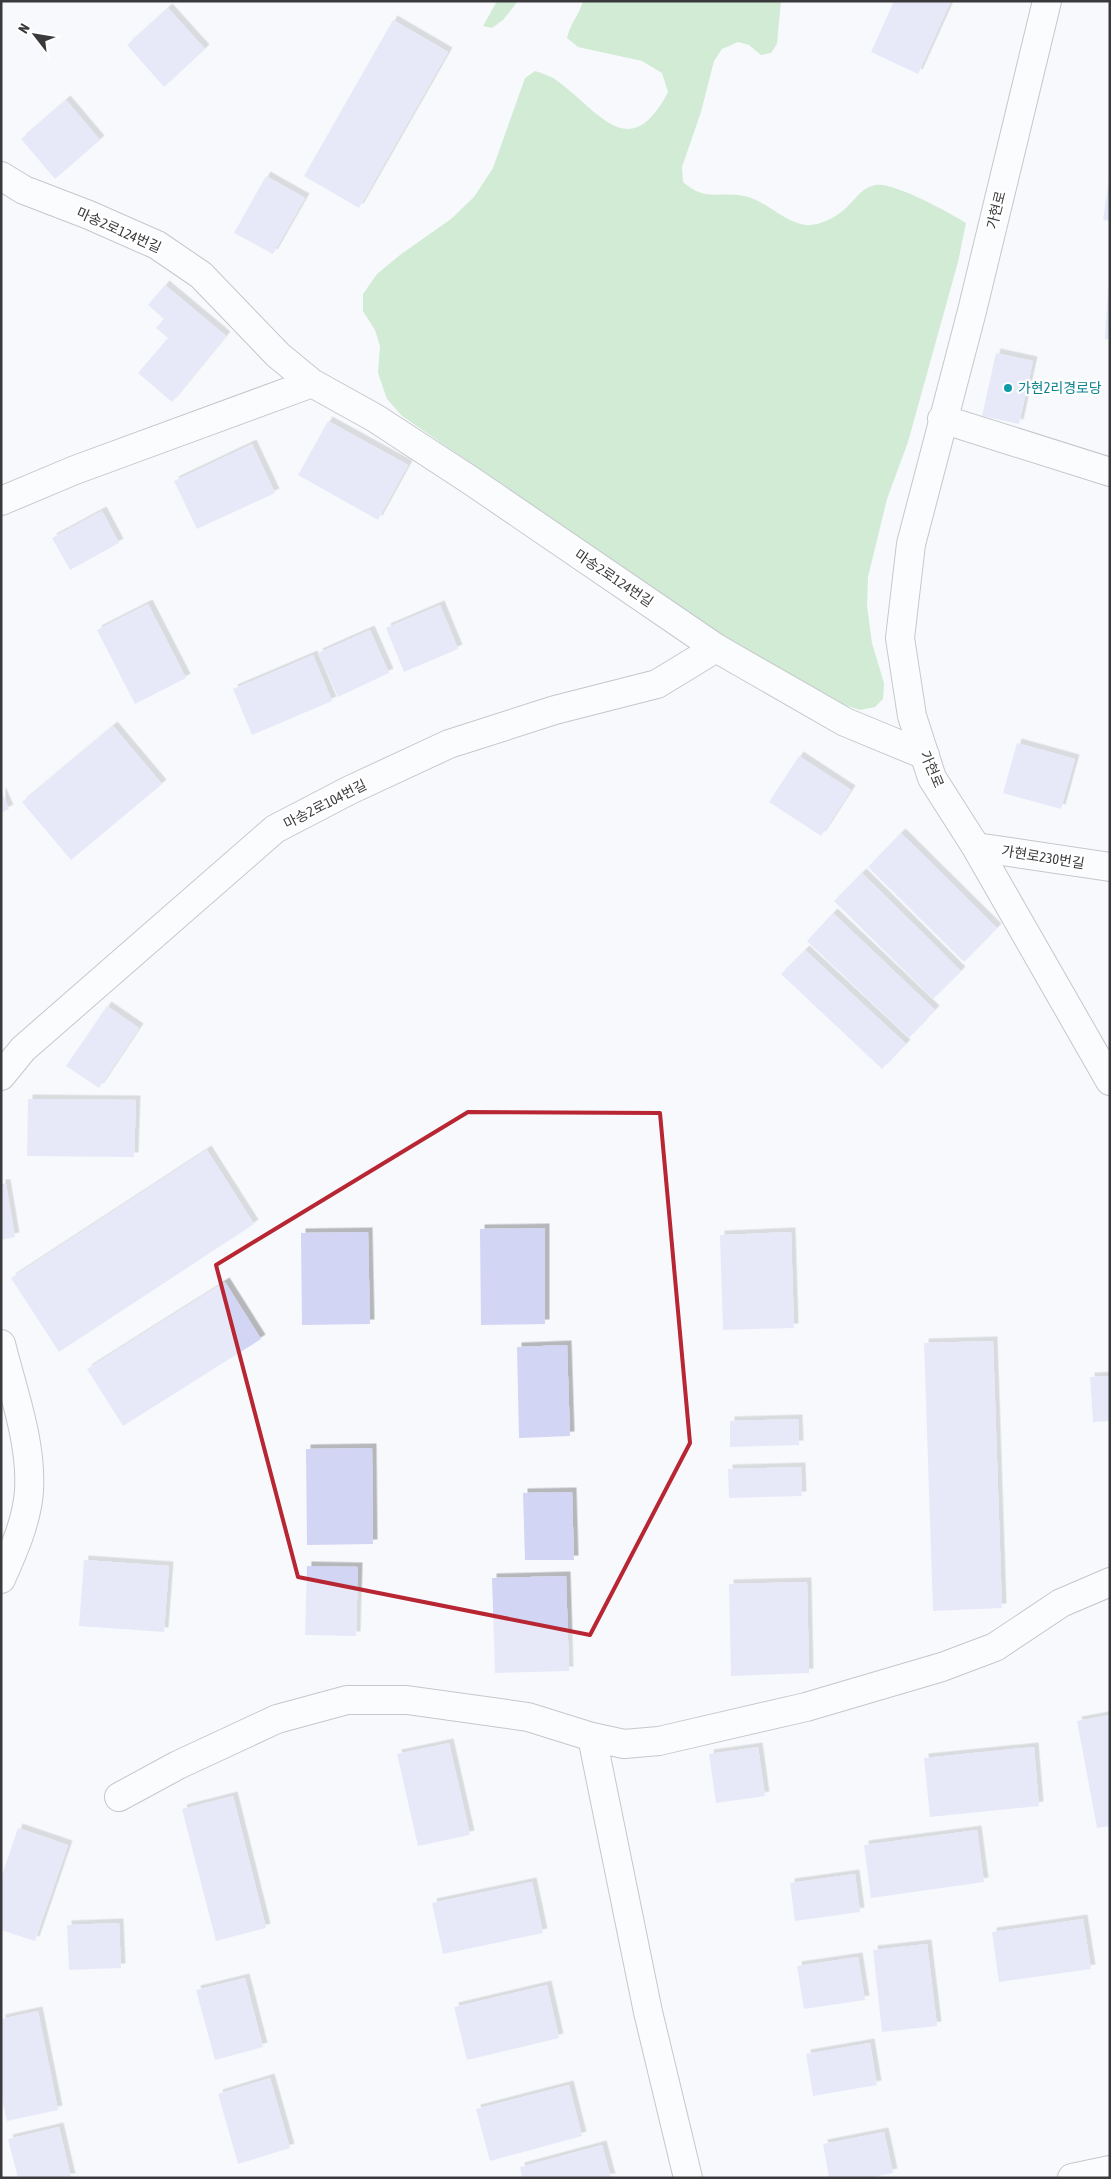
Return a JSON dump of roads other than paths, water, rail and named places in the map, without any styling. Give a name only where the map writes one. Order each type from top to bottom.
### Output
[{"type":"street","name":"가현로","points":[[1047,1],[972,311],[942,419],[911,544],[900,638],[912,716],[932,778],[976,847],[1110,1081]]},
{"type":"street","name":"마송2로124번길","points":[[1,176],[24,190],[157,245],[201,275],[278,355],[312,383],[375,418],[470,480],[716,648],[844,722],[925,755]]},
{"type":"street","points":[[1,501],[75,470],[312,383]]},
{"type":"street","points":[[942,419],[1110,472]]},
{"type":"street","name":"마송2로104번길","points":[[1,1076],[23,1049],[276,829],[350,790],[448,744],[555,710],[657,684],[716,648]]},
{"type":"street","name":"가현로230번길","points":[[976,847],[1110,867]]},
{"type":"street","points":[[1,1344],[28,1451],[29,1492],[23,1521],[1,1579]]},
{"type":"street","points":[[119,1797],[178,1764],[276,1719],[347,1700],[407,1700],[528,1718],[592,1738],[624,1744],[659,1741],[806,1707],[942,1668],[995,1648],[1061,1603],[1110,1582]]},
{"type":"street","points":[[592,1738],[648,2012],[688,2178]]},
{"type":"street","points":[[1072,2178],[1110,2170]]},
{"type":"place","name":"가현2리경로당","points":[[1008,388]]}]
